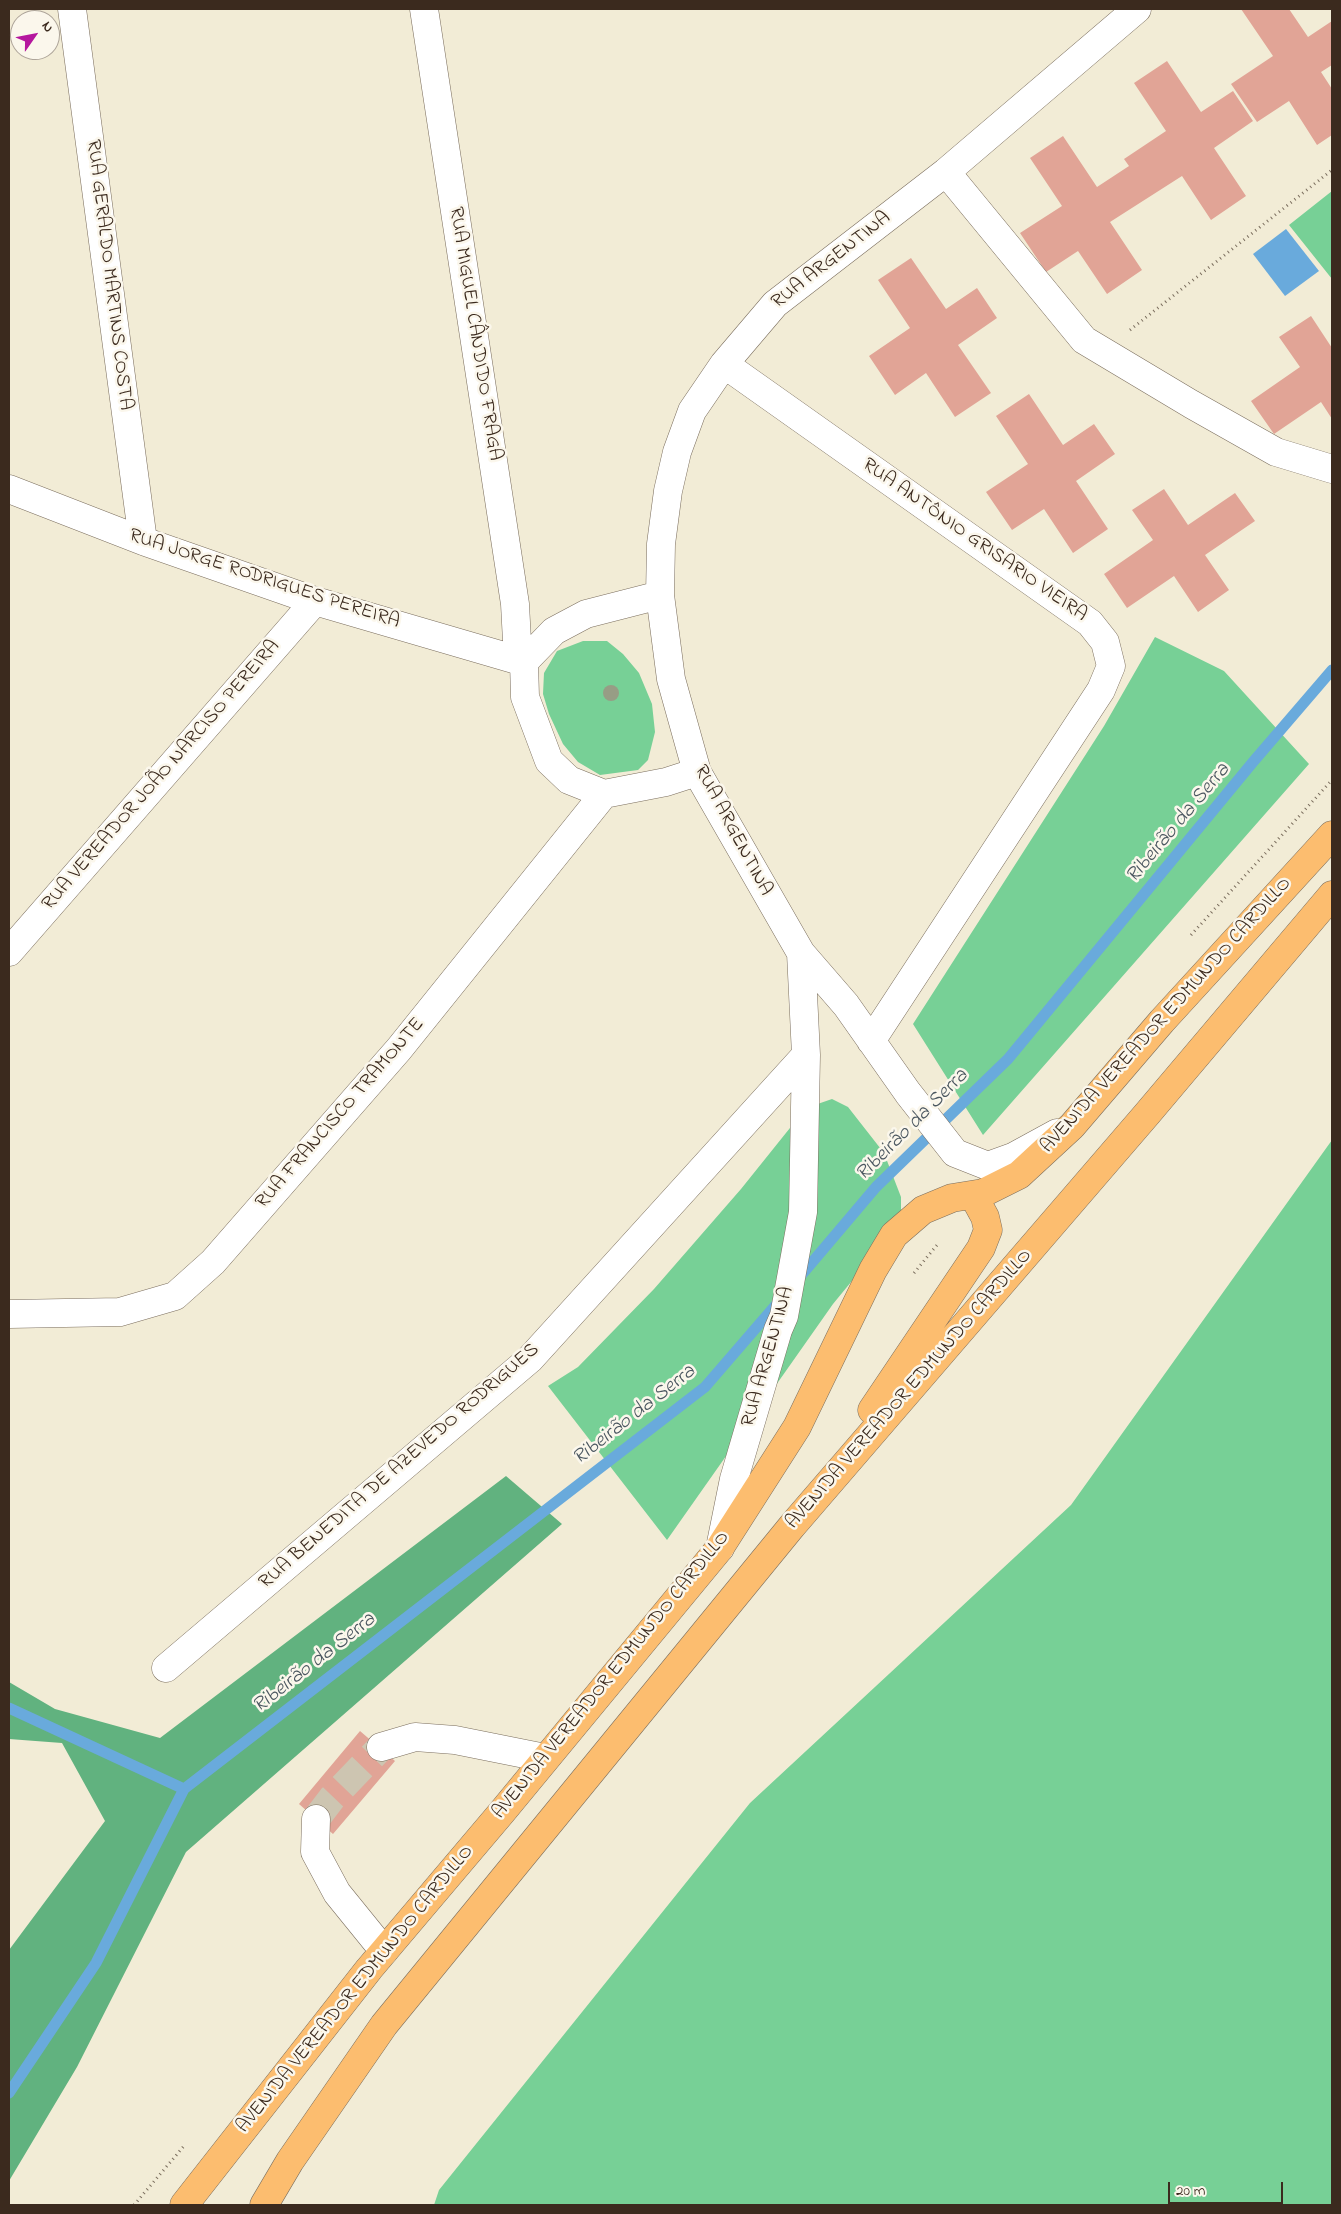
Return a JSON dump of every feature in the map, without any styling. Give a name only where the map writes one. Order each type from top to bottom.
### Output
[{"type":"main road","name":"AVENIDA VEREADOR EDMUNDO CARDILLO","points":[[184,2205],[384,1951],[502,1812],[719,1549],[797,1427],[873,1270],[894,1235],[923,1210],[952,1198],[974,1195],[1019,1175],[1072,1126],[1162,1021],[1332,835]]},
{"type":"main road","name":"AVENIDA VEREADOR EDMUNDO CARDILLO","points":[[264,2205],[290,2161],[384,2025],[792,1526],[1147,1114],[1332,895]]},
{"type":"main road","points":[[792,1526],[937,1317],[981,1248],[988,1230],[985,1217],[974,1195]]},
{"type":"street","name":"RUA GERALDO MARTINS COSTA","points":[[72,9],[143,542]]},
{"type":"street","name":"RUA MIGUEL CÂNDIDO FRAGA","points":[[424,9],[515,604],[521,661]]},
{"type":"street","name":"RUA ARGENTINA","points":[[1072,1126],[1013,1157],[988,1166],[955,1153],[908,1093],[846,1005],[801,953],[697,772],[671,679],[660,595],[661,544],[668,491],[677,452],[692,411],[724,364],[774,304],[946,172],[1131,12]]},
{"type":"street","points":[[946,172],[1084,340],[1276,452],[1332,469]]},
{"type":"street","name":"RUA ANTÔNIO GRISARIO VIEIRA","points":[[724,364],[1090,623],[1105,642],[1111,666],[1101,690],[871,1041]]},
{"type":"street","name":"RUA JORGE RODRIGUES PEREIRA","points":[[9,489],[143,542],[315,601],[521,661]]},
{"type":"street","points":[[660,595],[586,614],[554,630],[521,661],[525,696],[549,761],[568,780],[604,794],[666,782],[697,772]]},
{"type":"street","name":"RUA VEREADOR JOÃO NARCISO PEREIRA","points":[[9,952],[315,601]]},
{"type":"street","name":"RUA FRANCISCO TRAMONTE","points":[[9,1314],[120,1312],[175,1296],[213,1262],[399,1049],[604,794]]},
{"type":"street","name":"RUA ARGENTINA","points":[[719,1549],[734,1479],[778,1330],[784,1316],[803,1212],[806,1055],[801,953]]},
{"type":"street","name":"RUA BENEDITA DE AZEVEDO RODRIGUES","points":[[166,1668],[530,1359],[806,1055]]},
{"type":"street","points":[[381,1747],[415,1737],[454,1740],[545,1758]]},
{"type":"street","points":[[316,1819],[316,1852],[320,1860],[337,1893],[384,1951]]},
{"type":"path","points":[[1102,352],[1332,170]]},
{"type":"green space","points":[[1332,191],[1332,279],[1289,225]]},
{"type":"green space","points":[[1155,637],[1224,671],[1309,764],[983,1135],[913,1024],[1104,726]]},
{"type":"green space","points":[[583,641],[607,641],[623,654],[639,673],[652,704],[655,732],[648,760],[638,770],[600,775],[578,762],[563,744],[549,714],[543,694],[544,673],[557,651]]},
{"type":"green space","points":[[832,1099],[848,1107],[884,1153],[901,1197],[901,1221],[833,1304],[667,1540],[548,1386],[578,1367],[654,1289],[741,1189],[806,1108]]},
{"type":"green space","points":[[1332,1140],[1332,2205],[434,2205],[439,2190],[750,1803],[1071,1505]]},
{"type":"green space","points":[[506,1476],[562,1524],[186,1852],[77,2067],[9,2181],[9,1950],[105,1821],[62,1743],[9,1739],[9,1682],[55,1709],[160,1738]]},
{"type":"water","points":[[1286,229],[1319,271],[1285,296],[1253,254]]},
{"type":"building","points":[[1241,9],[1289,9],[1308,37],[1332,21],[1332,65],[1321,72],[1332,89],[1332,135],[1317,145],[1289,101],[1257,122],[1231,84],[1273,56]]},
{"type":"building","points":[[1167,61],[1201,112],[1233,91],[1253,121],[1214,148],[1246,196],[1211,220],[1182,176],[1110,222],[1142,270],[1107,294],[1078,251],[1046,272],[1020,233],[1062,206],[1030,158],[1063,136],[1097,187],[1129,166],[1124,159],[1166,131],[1134,83]]},
{"type":"building","points":[[911,258],[946,309],[977,288],[997,318],[958,345],[991,393],[955,417],[926,373],[895,395],[869,356],[910,328],[878,280]]},
{"type":"building","points":[[1311,316],[1332,348],[1332,419],[1321,402],[1274,434],[1251,401],[1300,367],[1279,337]]},
{"type":"building","points":[[1029,394],[1063,445],[1094,424],[1115,454],[1076,481],[1108,529],[1073,553],[1044,509],[1012,530],[986,492],[1028,464],[996,416]]},
{"type":"building","points":[[1164,489],[1188,525],[1235,493],[1255,521],[1205,555],[1229,590],[1198,612],[1174,576],[1127,608],[1104,574],[1153,540],[1132,510]]},
{"type":"building","points":[[360,1731],[395,1761],[333,1834],[299,1804]]},
{"type":"waterway","name":"Ribeirão da Serra","points":[[798,1279],[876,1187],[1008,1059],[1253,762],[1332,670]]},
{"type":"waterway","name":"Ribeirão da Serra","points":[[9,2093],[96,1963],[184,1789],[705,1387],[781,1299]]},
{"type":"waterway","points":[[9,1708],[184,1789]]},
{"type":"tunnel","points":[[316,1819],[332,1798],[381,1747]]}]
